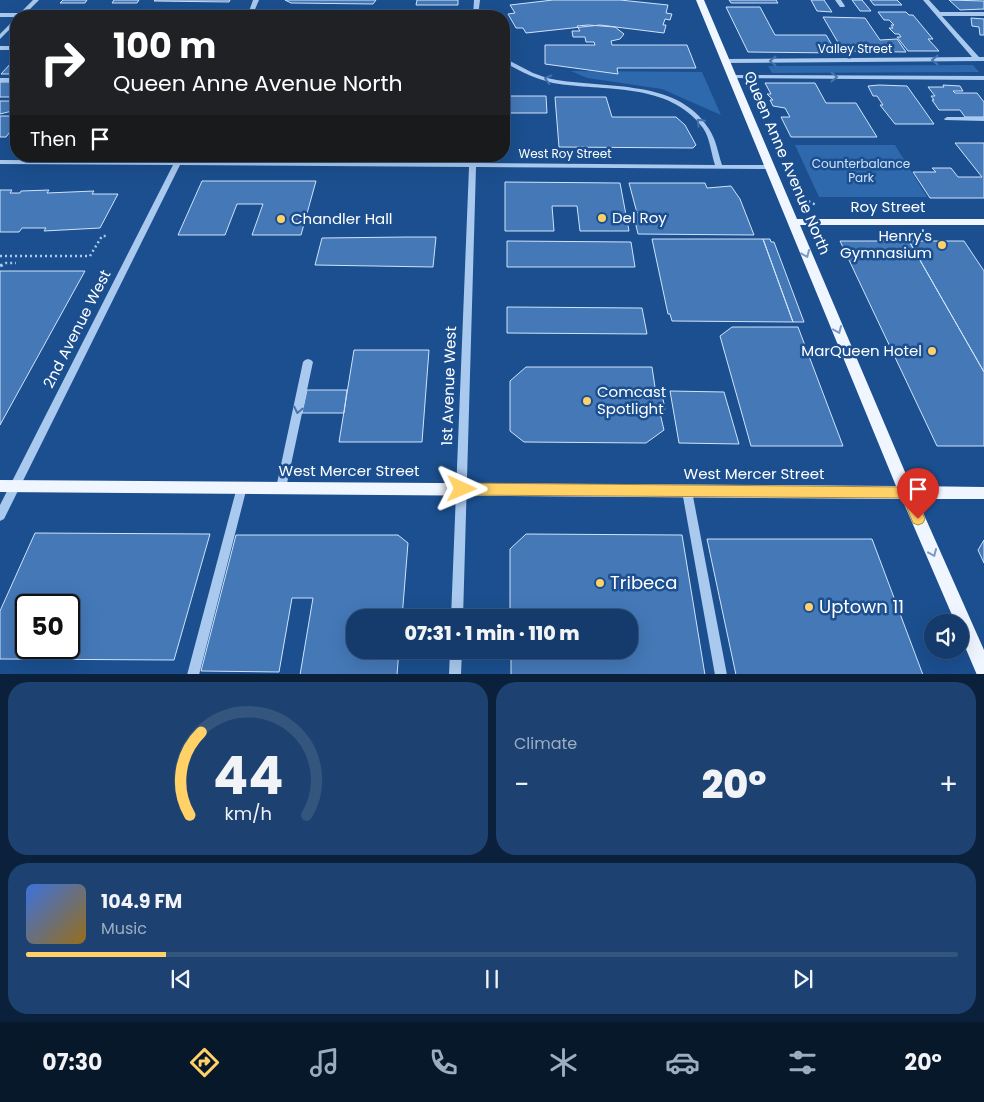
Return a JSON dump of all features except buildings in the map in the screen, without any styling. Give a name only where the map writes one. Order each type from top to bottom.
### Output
[{"type":"main road","name":"Queen Anne Avenue North","points":[[700,0],[792,222],[984,670]]},
{"type":"main road","name":"Roy Street","points":[[792,222],[984,222]]},
{"type":"main road","name":"West Mercer Street","points":[[8,486],[984,493]]},
{"type":"street","points":[[26,10],[36,0]]},
{"type":"street","points":[[838,0],[842,6]]},
{"type":"street","points":[[926,0],[981,59]]},
{"type":"street","points":[[939,14],[984,14]]},
{"type":"street","points":[[0,37],[10,26]]},
{"type":"street","name":"Valley Street","points":[[725,61],[981,59]]},
{"type":"street","points":[[510,63],[532,75],[559,82],[604,85],[648,92],[685,107],[706,127],[719,167]]},
{"type":"street","name":"Valley Street","points":[[733,77],[984,78]]},
{"type":"street","points":[[947,119],[984,119]]},
{"type":"street","name":"2nd Avenue West","points":[[0,516],[8,486],[178,162]]},
{"type":"street","name":"1st Avenue West","points":[[457,609],[473,162]]},
{"type":"street","name":"West Roy Street","points":[[510,162],[769,167]]},
{"type":"street","points":[[281,488],[308,362]]},
{"type":"street","points":[[193,674],[242,488]]},
{"type":"street","points":[[687,491],[721,674]]},
{"type":"street","points":[[455,674],[456,659]]},
{"type":"path","points":[[799,197],[821,207]]},
{"type":"path","points":[[0,256],[90,256],[102,236],[107,236]]},
{"type":"path","points":[[0,266],[6,263],[16,263]]},
{"type":"green space","points":[[973,65],[979,72],[772,73],[768,66]]},
{"type":"green space","points":[[571,71],[702,72],[721,115],[662,89],[587,78]]},
{"type":"green space","name":"Counterbalance Park","points":[[795,145],[895,145],[927,197],[819,197]]},
{"type":"place","name":"Del Roy","points":[[602,218]]},
{"type":"place","name":"Chandler Hall","points":[[281,219]]},
{"type":"place","name":"Henry's Gymnasium","points":[[942,245]]},
{"type":"place","name":"MarQueen Hotel","points":[[932,351]]},
{"type":"place","name":"Comcast Spotlight","points":[[587,401]]},
{"type":"place","name":"Tribeca","points":[[600,583]]},
{"type":"place","name":"Uptown 11","points":[[809,607]]},
{"type":"route","points":[[462,489],[907,493],[918,519]]}]
